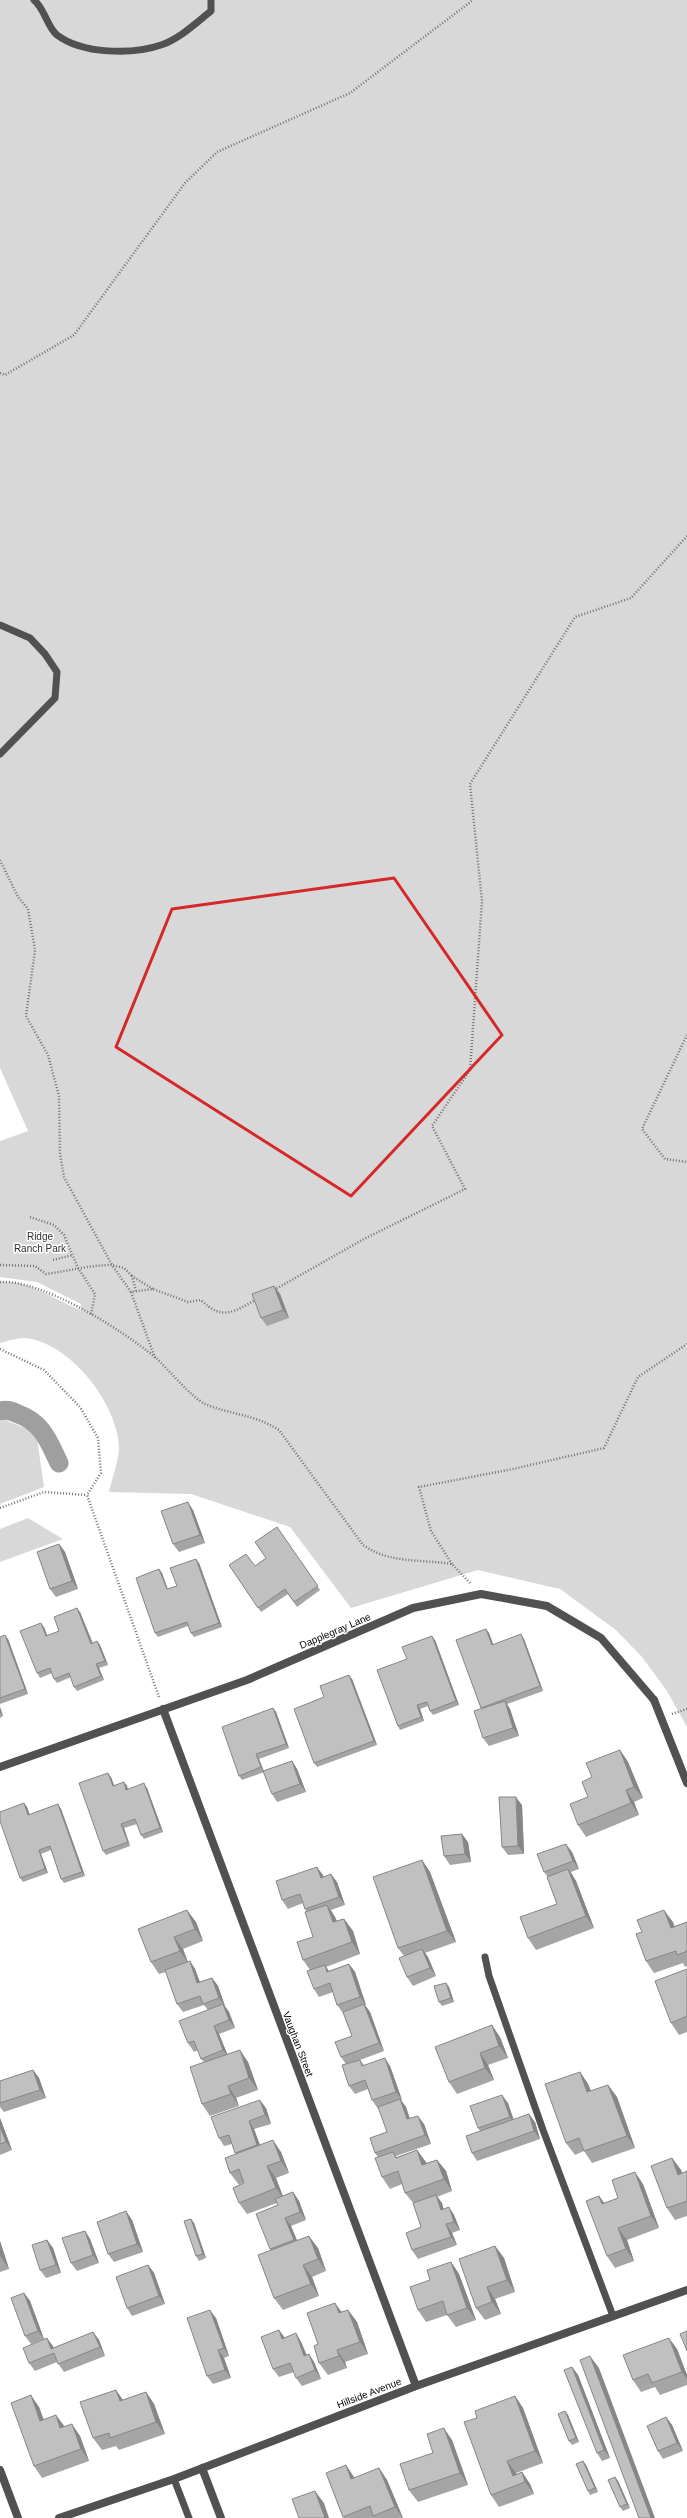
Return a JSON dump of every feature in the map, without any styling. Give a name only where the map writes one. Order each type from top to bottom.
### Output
[{"type":"street","name":"Dapplegray Lane","points":[[0,1768],[247,1680],[413,1608],[481,1594],[547,1606],[601,1638],[654,1700],[687,1783]]},
{"type":"street","name":"Vaughan Street","points":[[163,1709],[416,2386]]},
{"type":"street","name":"Hillside Avenue","points":[[62,2518],[174,2479],[416,2386],[687,2290]]},
{"type":"street","points":[[202,2468],[221,2518]]},
{"type":"street","points":[[0,2470],[18,2518]]},
{"type":"lane","points":[[34,0],[40,5],[57,35],[88,49],[122,52],[161,45],[191,28],[211,11],[211,0]]},
{"type":"lane","points":[[0,625],[30,638],[46,654],[56,672],[55,698],[0,754]]},
{"type":"lane","points":[[485,1956],[489,1976],[543,2130],[613,2316]]},
{"type":"lane","points":[[174,2479],[189,2518]]},
{"type":"path","points":[[0,373],[5,375],[74,335],[185,183],[217,152],[350,92],[473,0]]},
{"type":"path","points":[[268,1293],[364,1239],[465,1189],[432,1126],[470,1070],[482,901],[470,784],[575,617],[631,598],[687,536]]},
{"type":"path","points":[[0,860],[18,897],[28,909],[35,950],[26,1016],[48,1055],[59,1096],[60,1154],[64,1177],[112,1265],[130,1292],[156,1358]]},
{"type":"path","points":[[687,1035],[642,1129],[665,1159],[687,1162]]},
{"type":"path","points":[[30,1217],[54,1225],[64,1235],[78,1268],[95,1294],[92,1315]]},
{"type":"path","points":[[53,1260],[73,1255]]},
{"type":"path","points":[[0,1265],[35,1266],[46,1274],[75,1271],[78,1268],[112,1265],[124,1268],[132,1276],[153,1290],[188,1302],[201,1300],[210,1310],[218,1312],[230,1312],[262,1296]]},
{"type":"path","points":[[132,1276],[136,1291]]},
{"type":"path","points":[[0,1282],[23,1284],[37,1288],[92,1315],[120,1332],[156,1358],[204,1403],[263,1420],[279,1430],[363,1545],[374,1553],[391,1559],[452,1564]]},
{"type":"path","points":[[130,1292],[153,1290]]},
{"type":"path","points":[[481,1594],[452,1564],[431,1531],[419,1487],[513,1469],[604,1448],[638,1376],[687,1344]]},
{"type":"path","points":[[0,1349],[44,1370],[80,1407],[98,1438],[101,1473],[87,1495]]},
{"type":"path","points":[[0,1508],[44,1492],[87,1495]]},
{"type":"path","points":[[87,1495],[163,1709]]},
{"type":"highlighted area","points":[[394,878],[502,1035],[351,1196],[116,1047],[172,909]]},
{"type":"green space","name":"Ridge Ranch Park","points":[[0,0],[687,0],[687,1727],[667,1691],[642,1657],[616,1630],[560,1589],[478,1570],[351,1608],[290,1527],[191,1494],[109,1492],[117,1464],[119,1447],[116,1430],[110,1412],[100,1394],[74,1362],[58,1350],[41,1342],[24,1338],[0,1343],[0,1282],[22,1284],[81,1310],[81,1304],[37,1282],[0,1277],[0,1141],[28,1131],[0,1068]]},
{"type":"green space","points":[[5,1420],[27,1429],[37,1438],[44,1487],[0,1504],[0,1421]]},
{"type":"green space","points":[[28,1518],[63,1539],[0,1562],[0,1529]]},
{"type":"building","points":[[274,1286],[283,1310],[261,1318],[252,1294]]},
{"type":"building","points":[[188,1502],[200,1535],[173,1544],[161,1511]]},
{"type":"building","points":[[277,1527],[318,1586],[294,1602],[285,1589],[258,1608],[229,1565],[246,1554],[255,1566],[266,1558],[255,1542]]},
{"type":"building","points":[[59,1544],[72,1581],[50,1589],[37,1552]]},
{"type":"building","points":[[196,1559],[219,1623],[191,1633],[187,1622],[155,1633],[136,1578],[159,1569],[167,1589],[177,1586],[170,1568]]},
{"type":"building","points":[[77,1608],[91,1644],[97,1641],[105,1661],[96,1664],[101,1676],[74,1687],[69,1673],[54,1679],[50,1668],[37,1673],[20,1631],[41,1623],[46,1636],[59,1631],[54,1617]]},
{"type":"building","points":[[486,1629],[492,1645],[521,1634],[540,1686],[481,1708],[456,1640]]},
{"type":"building","points":[[5,1635],[25,1689],[0,1698],[0,1637]]},
{"type":"building","points":[[432,1636],[456,1701],[430,1711],[427,1702],[417,1705],[421,1717],[398,1726],[377,1670],[407,1659],[402,1647]]},
{"type":"building","points":[[349,1675],[374,1741],[314,1763],[294,1709],[324,1697],[320,1686]]},
{"type":"building","points":[[505,1701],[513,1728],[483,1738],[474,1711]]},
{"type":"building","points":[[273,1708],[286,1744],[256,1754],[261,1767],[239,1776],[222,1727]]},
{"type":"building","points":[[620,1750],[634,1787],[626,1790],[631,1803],[578,1825],[570,1804],[588,1797],[582,1782],[592,1777],[586,1763]]},
{"type":"building","points":[[292,1761],[300,1784],[272,1794],[263,1771]]},
{"type":"building","points":[[108,1773],[113,1786],[124,1782],[126,1790],[144,1783],[160,1828],[141,1835],[135,1819],[121,1824],[128,1842],[103,1851],[79,1783]]},
{"type":"building","points":[[499,1797],[516,1797],[518,1846],[502,1847]]},
{"type":"building","points":[[24,1803],[28,1815],[58,1804],[82,1872],[61,1879],[50,1846],[39,1850],[45,1869],[20,1878],[0,1821],[0,1812]]},
{"type":"building","points":[[462,1834],[465,1854],[444,1856],[441,1836]]},
{"type":"building","points":[[566,1844],[573,1861],[544,1872],[537,1854]]},
{"type":"building","points":[[422,1860],[447,1931],[398,1948],[373,1877]]},
{"type":"building","points":[[317,1867],[321,1878],[331,1874],[339,1897],[305,1909],[300,1894],[282,1900],[276,1881]]},
{"type":"building","points":[[568,1869],[586,1916],[528,1938],[520,1917],[557,1904],[547,1877]]},
{"type":"building","points":[[327,1905],[333,1922],[344,1919],[352,1942],[303,1960],[297,1942],[313,1937],[305,1912]]},
{"type":"building","points":[[187,1910],[195,1929],[174,1937],[180,1951],[151,1962],[138,1929]]},
{"type":"building","points":[[664,1910],[671,1928],[687,1922],[687,1951],[677,1955],[676,1951],[646,1961],[636,1934],[642,1932],[637,1920]]},
{"type":"building","points":[[422,1949],[430,1968],[407,1977],[399,1958]]},
{"type":"building","points":[[190,1961],[197,1983],[212,1978],[219,1998],[203,2004],[200,1996],[177,2004],[165,1970]]},
{"type":"building","points":[[349,1964],[360,1997],[337,2005],[330,1983],[314,1989],[307,1971],[325,1965],[327,1972]]},
{"type":"building","points":[[687,1969],[687,2016],[671,2023],[655,1981]]},
{"type":"building","points":[[446,1983],[451,1998],[439,2002],[434,1986]]},
{"type":"building","points":[[223,2004],[229,2020],[214,2026],[223,2050],[201,2059],[194,2041],[188,2043],[179,2021]]},
{"type":"building","points":[[364,2004],[379,2043],[341,2057],[335,2042],[352,2036],[343,2012]]},
{"type":"building","points":[[492,2025],[499,2046],[480,2053],[485,2068],[449,2082],[435,2047]]},
{"type":"building","points":[[240,2050],[249,2078],[228,2086],[231,2094],[202,2104],[190,2067]]},
{"type":"building","points":[[385,2058],[396,2092],[372,2100],[365,2080],[349,2086],[342,2065],[360,2060],[362,2066]]},
{"type":"building","points":[[33,2070],[40,2090],[0,2103],[0,2081]]},
{"type":"building","points":[[580,2072],[587,2092],[608,2085],[627,2136],[584,2151],[579,2138],[566,2143],[545,2084]]},
{"type":"building","points":[[502,2095],[510,2117],[478,2128],[470,2106]]},
{"type":"building","points":[[400,2099],[407,2119],[418,2116],[425,2135],[375,2153],[370,2138],[387,2132],[378,2107]]},
{"type":"building","points":[[260,2100],[265,2115],[249,2121],[257,2145],[235,2153],[229,2135],[219,2138],[211,2117]]},
{"type":"building","points":[[529,2114],[534,2131],[472,2153],[466,2136]]},
{"type":"building","points":[[0,2126],[6,2142],[0,2144]]},
{"type":"building","points":[[273,2140],[281,2161],[267,2166],[276,2188],[239,2203],[233,2188],[244,2183],[239,2169],[230,2173],[225,2158]]},
{"type":"building","points":[[417,2150],[422,2165],[437,2160],[444,2179],[405,2193],[398,2171],[382,2177],[375,2158],[393,2152],[396,2158]]},
{"type":"building","points":[[672,2158],[678,2175],[687,2171],[687,2201],[667,2208],[651,2166]]},
{"type":"building","points":[[635,2172],[651,2216],[618,2228],[626,2249],[607,2256],[586,2201],[599,2196],[602,2204],[618,2198],[612,2180]]},
{"type":"building","points":[[293,2192],[300,2212],[285,2218],[294,2240],[270,2249],[256,2214],[278,2205],[275,2199]]},
{"type":"building","points":[[436,2195],[441,2210],[449,2207],[454,2222],[446,2224],[451,2237],[412,2250],[406,2233],[421,2227],[413,2203]]},
{"type":"building","points":[[126,2211],[137,2244],[108,2254],[97,2222]]},
{"type":"building","points":[[191,2219],[203,2254],[196,2256],[184,2221]]},
{"type":"building","points":[[85,2231],[93,2255],[71,2263],[62,2238]]},
{"type":"building","points":[[309,2236],[318,2259],[303,2265],[311,2284],[274,2298],[258,2255]]},
{"type":"building","points":[[47,2240],[56,2265],[40,2270],[32,2245]]},
{"type":"building","points":[[495,2246],[507,2280],[487,2287],[492,2302],[476,2308],[459,2259]]},
{"type":"building","points":[[451,2262],[467,2308],[447,2315],[443,2301],[418,2310],[410,2287],[430,2280],[427,2270]]},
{"type":"building","points":[[148,2265],[159,2296],[127,2308],[116,2277]]},
{"type":"building","points":[[24,2293],[38,2331],[25,2336],[11,2298]]},
{"type":"building","points":[[335,2303],[339,2313],[348,2310],[360,2342],[337,2350],[339,2356],[319,2363],[314,2346],[318,2344],[307,2313]]},
{"type":"building","points":[[210,2310],[224,2348],[218,2350],[225,2370],[207,2376],[187,2318]]},
{"type":"building","points":[[279,2330],[282,2339],[296,2333],[304,2356],[309,2354],[315,2370],[296,2378],[290,2363],[273,2369],[261,2337]]},
{"type":"building","points":[[687,2331],[687,2351],[680,2334]]},
{"type":"building","points":[[93,2332],[100,2347],[58,2364],[54,2353],[29,2363],[23,2348],[47,2338],[51,2349]]},
{"type":"building","points":[[669,2338],[682,2372],[652,2383],[648,2374],[633,2380],[623,2355]]},
{"type":"building","points":[[590,2356],[651,2518],[639,2518],[580,2360]]},
{"type":"building","points":[[572,2367],[604,2450],[597,2453],[564,2370]]},
{"type":"building","points":[[116,2390],[120,2401],[146,2392],[156,2422],[110,2438],[109,2433],[93,2438],[80,2402]]},
{"type":"building","points":[[31,2395],[40,2421],[56,2415],[60,2428],[72,2424],[81,2449],[34,2466],[11,2403]]},
{"type":"building","points":[[515,2396],[535,2451],[507,2461],[513,2476],[522,2472],[525,2482],[491,2495],[464,2422],[477,2418],[475,2411]]},
{"type":"building","points":[[565,2411],[576,2438],[569,2441],[558,2414]]},
{"type":"building","points":[[666,2417],[677,2443],[658,2451],[647,2426]]},
{"type":"building","points":[[444,2428],[460,2473],[409,2490],[400,2464],[433,2453],[427,2434]]},
{"type":"building","points":[[583,2461],[595,2488],[588,2491],[576,2464]]},
{"type":"building","points":[[346,2465],[351,2479],[379,2468],[395,2507],[373,2516],[370,2506],[343,2517],[326,2473]]},
{"type":"building","points":[[615,2477],[627,2504],[620,2507],[608,2480]]},
{"type":"building","points":[[315,2491],[325,2518],[299,2518],[292,2499]]},
{"type":"waterway","points":[[0,1411],[12,1411],[33,1422],[39,1427],[48,1440],[59,1463]]}]
